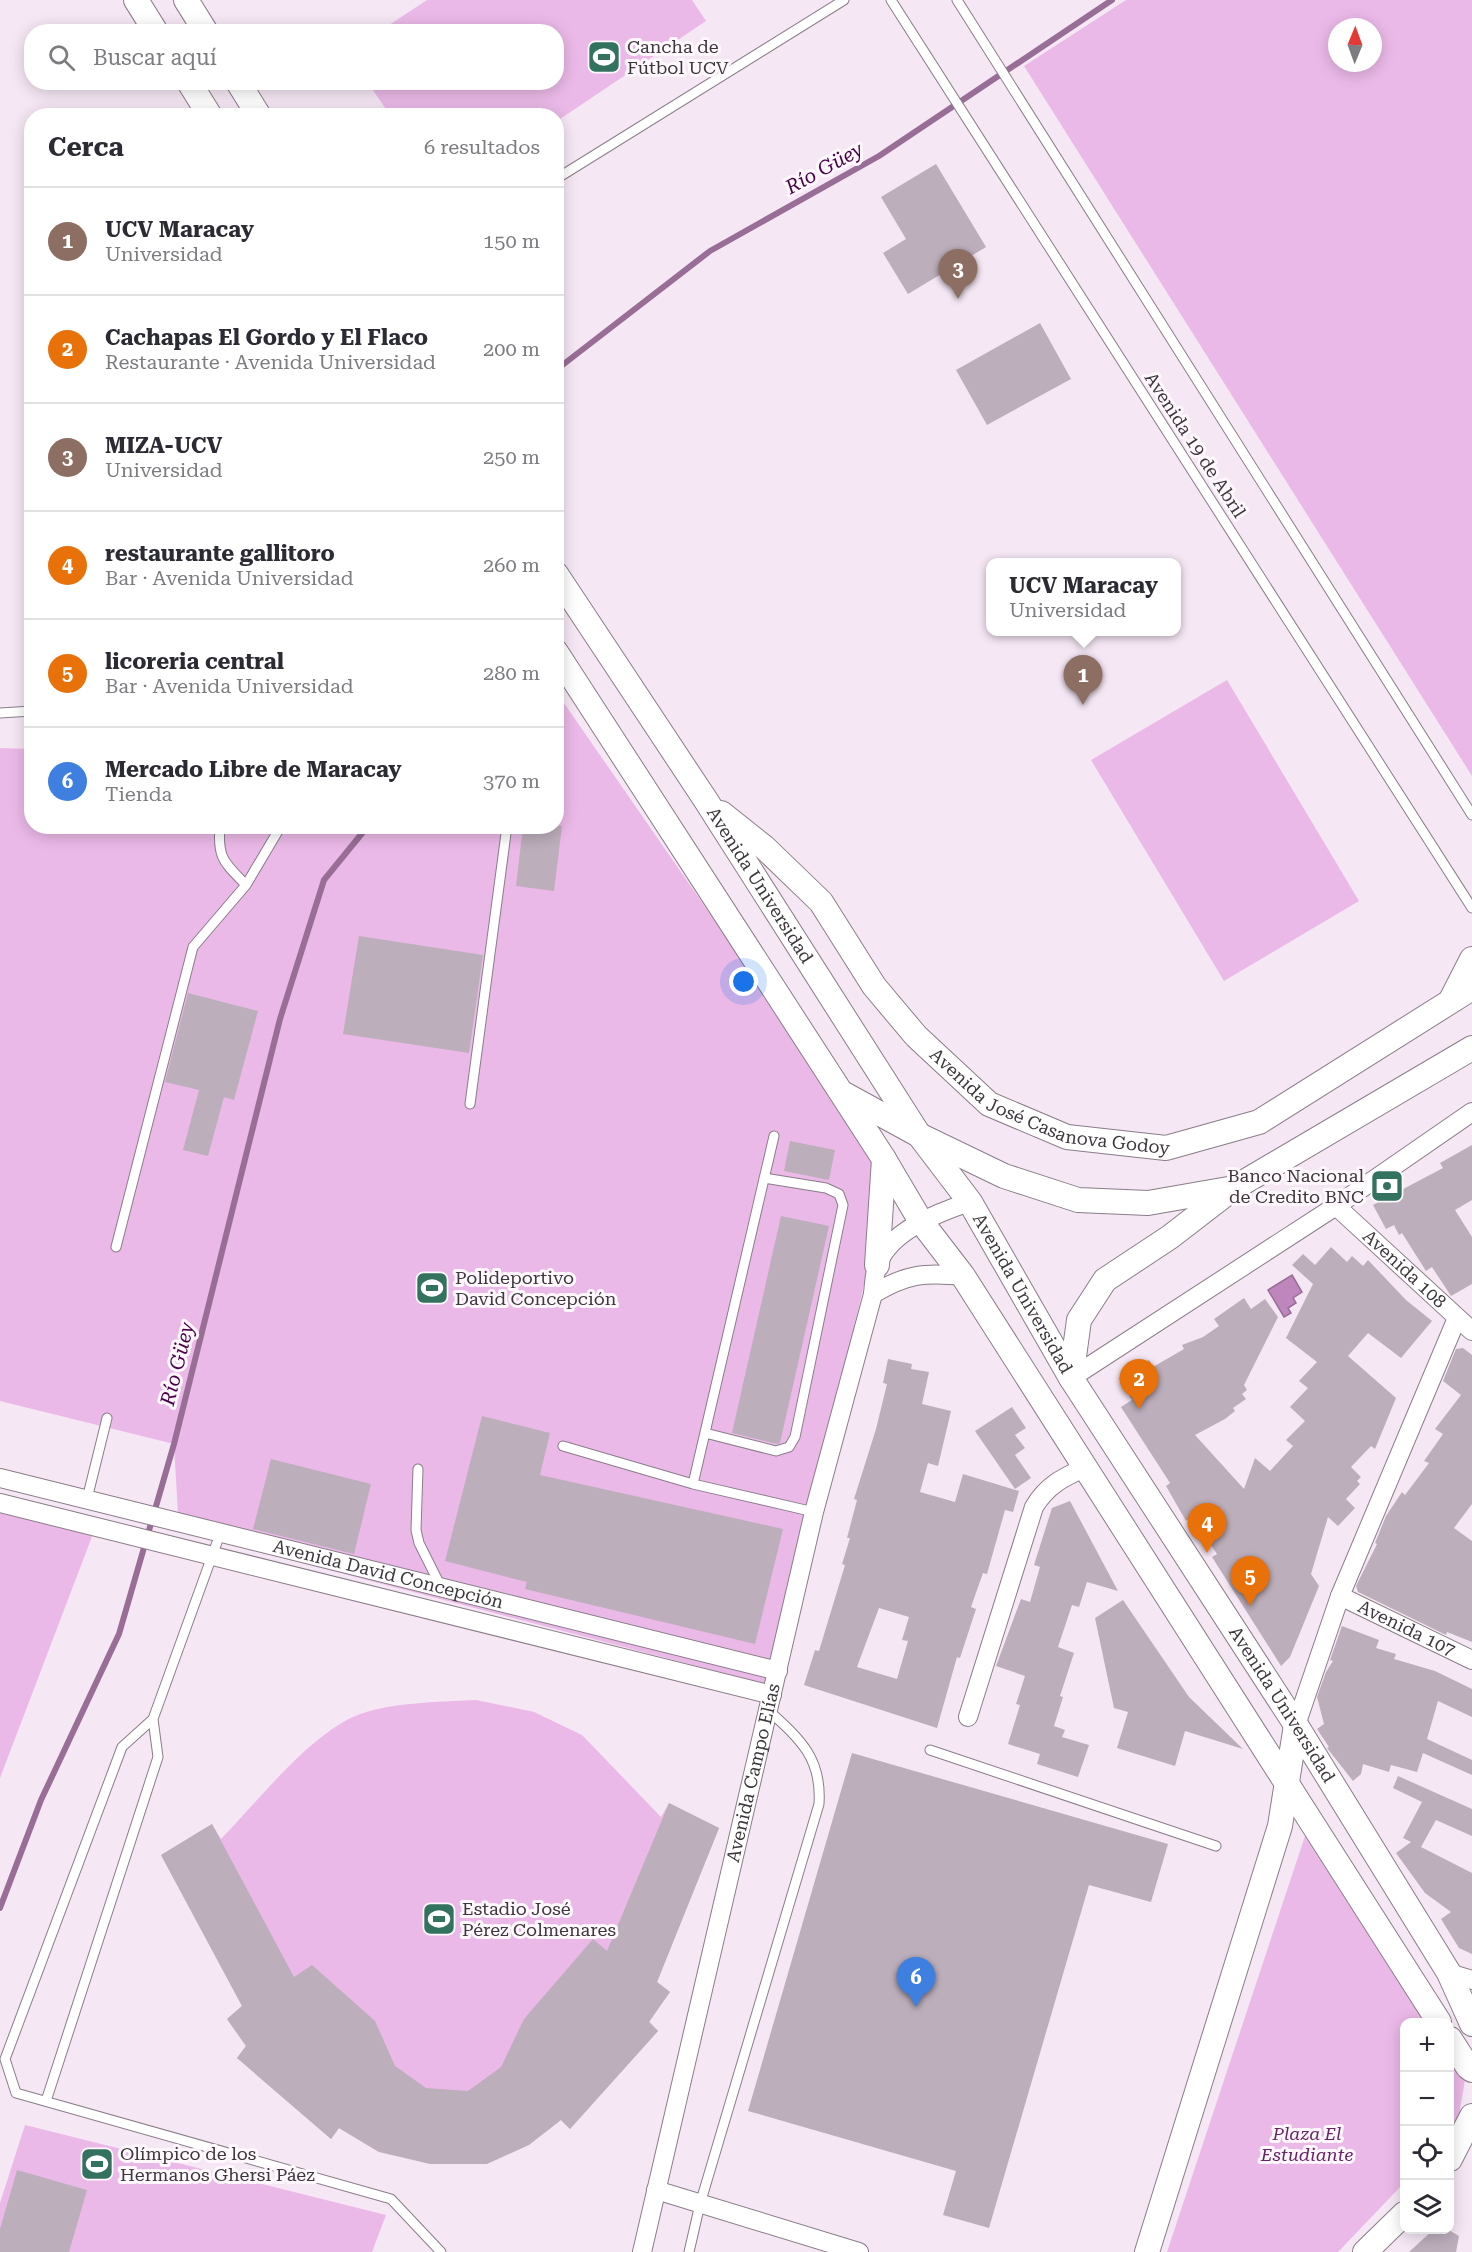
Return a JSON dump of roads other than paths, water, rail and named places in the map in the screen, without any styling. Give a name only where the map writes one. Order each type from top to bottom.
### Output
[{"type":"street","points":[[136,0],[151,24]]},
{"type":"street","points":[[186,0],[201,24]]},
{"type":"street","points":[[194,90],[205,108]]},
{"type":"street","points":[[243,90],[254,108]]},
{"type":"street","name":"Avenida Universidad","points":[[564,586],[705,799],[919,1135],[970,1202],[1071,1378],[1296,1725],[1449,1972],[1472,2024]]},
{"type":"street","name":"Avenida Universidad","points":[[564,664],[842,1093],[920,1220],[963,1276],[1436,2018]]},
{"type":"street","name":"Avenida José Casanova Godoy","points":[[705,799],[765,848],[821,902],[874,986],[916,1036],[989,1104],[1067,1137],[1166,1148],[1259,1122],[1472,988]]},
{"type":"street","points":[[1451,1000],[1472,959]]},
{"type":"street","points":[[1071,1378],[1079,1320],[1105,1280],[1170,1238],[1234,1188],[1472,1048]]},
{"type":"street","points":[[842,1093],[919,1135],[1004,1176],[1078,1200],[1148,1203],[1234,1188]]},
{"type":"street","points":[[1071,1378],[1336,1206],[1472,1112]]},
{"type":"street","points":[[877,1265],[884,1159]]},
{"type":"street","points":[[877,1265],[887,1250],[920,1220],[970,1202]]},
{"type":"street","name":"Avenida 108","points":[[1336,1206],[1472,1331]]},
{"type":"street","name":"Avenida Campo Elías","points":[[642,2252],[814,1512],[873,1294],[877,1265]]},
{"type":"street","points":[[873,1294],[910,1276],[927,1273],[963,1276]]},
{"type":"street","points":[[1146,2252],[1280,1826],[1296,1725],[1340,1596],[1457,1318]]},
{"type":"street","points":[[968,1717],[1034,1507],[1056,1481],[1086,1467]]},
{"type":"street","name":"Avenida David Concepción","points":[[0,1478],[778,1671]]},
{"type":"street","name":"Avenida David Concepción","points":[[0,1503],[212,1554],[770,1702]]},
{"type":"street","name":"Avenida 107","points":[[1340,1596],[1472,1660]]},
{"type":"street","points":[[1449,1972],[1472,1980]]},
{"type":"street","points":[[1454,2046],[1472,2070]]},
{"type":"street","points":[[1454,2150],[1472,2116]]},
{"type":"street","points":[[656,2190],[859,2252]]},
{"type":"street","points":[[1365,2252],[1400,2218]]},
{"type":"lane","points":[[564,174],[844,0]]},
{"type":"lane","name":"Avenida 19 de Abril","points":[[891,0],[1472,908]]},
{"type":"lane","name":"Avenida 19 de Abril","points":[[957,0],[1472,815]]},
{"type":"lane","points":[[0,713],[24,712]]},
{"type":"lane","points":[[220,834],[219,847],[222,860],[246,885]]},
{"type":"lane","points":[[116,1247],[193,947],[246,885],[276,834]]},
{"type":"lane","points":[[470,1104],[506,834]]},
{"type":"lane","points":[[693,1484],[774,1136]]},
{"type":"lane","points":[[705,1433],[776,1451],[789,1447],[795,1437],[843,1205],[839,1194],[826,1188],[764,1178]]},
{"type":"lane","points":[[87,1499],[106,1418]]},
{"type":"lane","points":[[563,1446],[693,1484],[814,1512]]},
{"type":"lane","points":[[417,1469],[416,1530],[419,1543],[442,1588]]},
{"type":"lane","points":[[46,2101],[158,1757],[153,1719],[220,1534]]},
{"type":"lane","points":[[689,2252],[700,2204],[819,1804],[820,1785],[817,1767],[799,1738],[770,1702]]},
{"type":"lane","points":[[153,1719],[122,1747],[5,2059],[16,2093],[391,2199],[441,2252]]},
{"type":"lane","points":[[930,1750],[1216,1846]]},
{"type":"waterway","name":"Río Güey","points":[[564,364],[710,251],[879,156],[1112,0]]},
{"type":"waterway","name":"Río Güey","points":[[0,1908],[41,1800],[119,1634],[174,1444],[280,1019],[324,880],[361,834]]},
{"type":"place","name":"Cancha de Fútbol UCV","points":[[604,57]]},
{"type":"place","name":"MIZA-UCV","points":[[958,299]]},
{"type":"place","name":"UCV Maracay","points":[[1083,705]]},
{"type":"place","name":"Banco Nacional de Credito BNC","points":[[1387,1186]]},
{"type":"place","name":"Polideportivo David Concepción","points":[[432,1288]]},
{"type":"place","name":"Cachapas El Gordo y El Flaco","points":[[1139,1409]]},
{"type":"place","name":"restaurante gallitoro","points":[[1207,1553]]},
{"type":"place","name":"licoreria central","points":[[1250,1606]]},
{"type":"place","name":"Estadio José Pérez Colmenares","points":[[439,1919]]},
{"type":"place","name":"Mercado Libre de Maracay","points":[[916,2007]]},
{"type":"place","name":"Olímpico de los Hermanos Ghersi Páez","points":[[97,2164]]},
{"type":"park label","name":"Plaza El Estudiante","points":[[1307,2144]]}]
